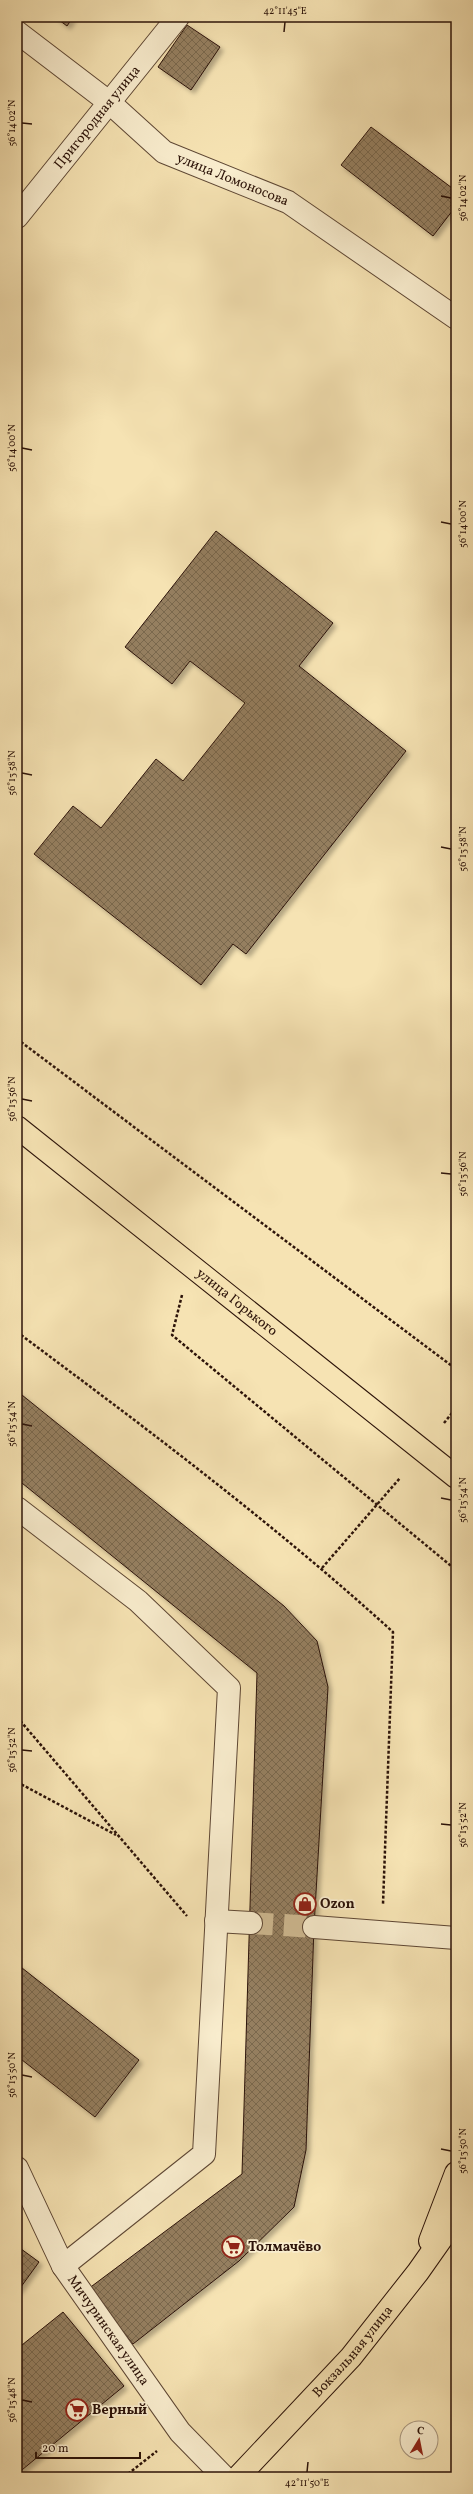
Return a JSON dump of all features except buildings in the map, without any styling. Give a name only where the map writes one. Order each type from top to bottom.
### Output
[{"type":"main road","name":"улица Горького","points":[[17,1127],[456,1477]]},
{"type":"main road","points":[[418,2272],[456,2173]]},
{"type":"main road","name":"Вокзальная улица","points":[[238,2477],[351,2357],[418,2272],[456,2218]]},
{"type":"street","name":"Пригородная улица","points":[[17,217],[178,17]]},
{"type":"street","name":"улица Ломоносова","points":[[17,32],[110,103],[164,152],[288,202],[456,318]]},
{"type":"street","points":[[17,1508],[138,1601],[229,1688],[204,2154],[63,2266]]},
{"type":"street","points":[[216,1921],[251,1923]]},
{"type":"street","points":[[314,1926],[456,1938]]},
{"type":"street","name":"Мичуринская улица","points":[[17,2168],[63,2266],[180,2432],[224,2477]]},
{"type":"path","points":[[17,1039],[456,1369]]},
{"type":"path","points":[[189,1263],[172,1334],[456,1570]]},
{"type":"path","points":[[17,1332],[149,1430],[322,1568],[393,1632],[382,1932]]},
{"type":"path","points":[[444,1423],[456,1408]]},
{"type":"path","points":[[322,1568],[400,1478]]},
{"type":"path","points":[[17,1717],[189,1919],[216,1921]]},
{"type":"path","points":[[17,1782],[118,1836]]},
{"type":"path","points":[[124,2477],[180,2432]]},
{"type":"tunnel","points":[[251,1923],[314,1927]]},
{"type":"place","name":"Ozon","points":[[305,1904]]},
{"type":"place","name":"Толмачёво","points":[[233,2247]]},
{"type":"place","name":"Верный","points":[[77,2410]]}]
